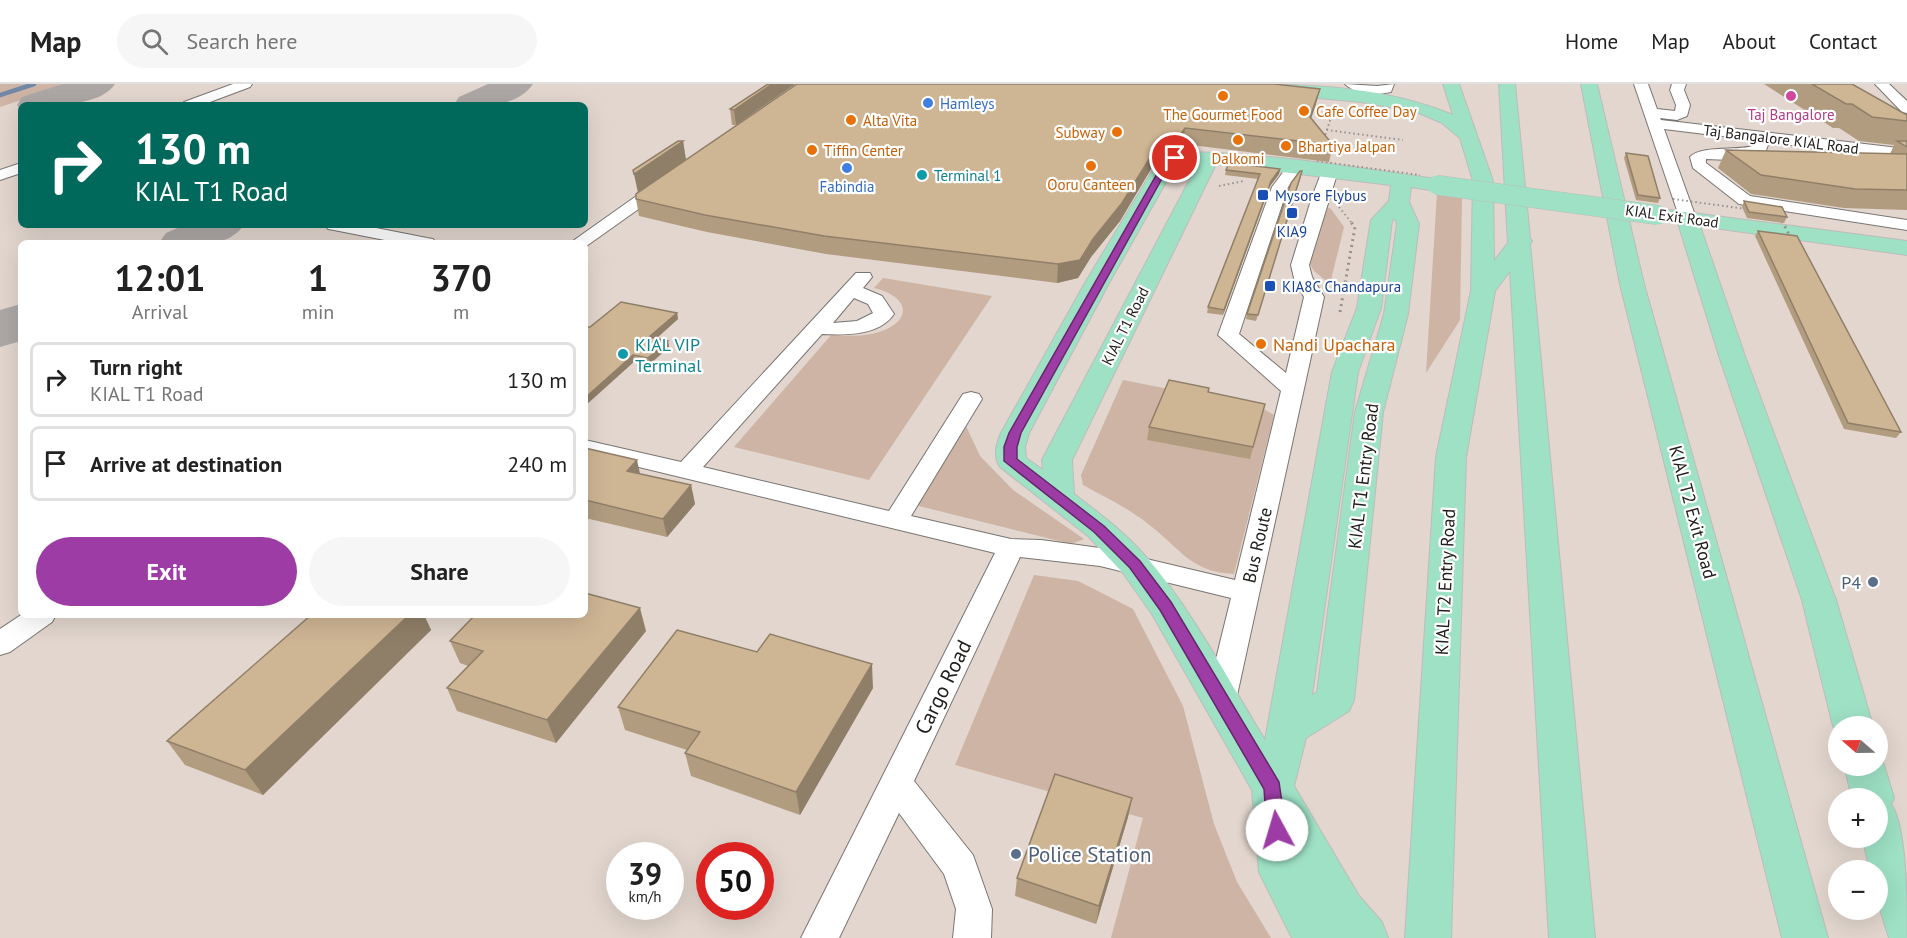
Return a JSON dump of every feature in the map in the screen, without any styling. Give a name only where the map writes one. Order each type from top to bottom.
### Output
[{"type":"main road","points":[[1241,84],[1414,105],[1448,119],[1467,135]]},
{"type":"main road","points":[[1450,84],[1483,181],[1521,241]]},
{"type":"main road","points":[[1507,84],[1521,241],[1572,938]]},
{"type":"main road","name":"KIAL T2 Exit Road","points":[[1589,84],[1632,284],[1805,938]]},
{"type":"main road","points":[[1198,157],[1330,171],[1400,191]]},
{"type":"main road","name":"KIAL T1 Entry Road","points":[[1198,157],[1175,158],[1166,165],[1097,283],[1015,433],[1010,447],[1011,461],[1099,529],[1135,565],[1166,606],[1343,910],[1365,938]]},
{"type":"main road","name":"KIAL T1 Road","points":[[1059,498],[1057,460],[1198,157]]},
{"type":"main road","points":[[1483,181],[1483,291]]},
{"type":"main road","name":"KIAL Exit Road","points":[[1400,191],[1437,185],[1672,211],[1907,248]]},
{"type":"main road","name":"KIAL T1 Entry Road","points":[[1317,938],[1281,872],[1272,788],[1288,729],[1345,372],[1369,308],[1382,220],[1400,191]]},
{"type":"main road","points":[[1672,211],[1733,359],[1819,600],[1850,716]]},
{"type":"main road","name":"KIAL T2 Entry Road","points":[[1428,938],[1451,457],[1483,291],[1521,241]]},
{"type":"main road","points":[[1886,848],[1907,926]]},
{"type":"lane","points":[[197,102],[246,84]]},
{"type":"lane","points":[[1352,84],[1379,90],[1386,89],[1388,84]]},
{"type":"lane","points":[[1641,84],[1654,119],[1672,211]]},
{"type":"lane","name":"Taj Bangalore KIAL Road","points":[[1654,119],[1677,116],[1682,113],[1683,105],[1677,90],[1679,84]]},
{"type":"lane","points":[[1882,84],[1907,109]]},
{"type":"lane","name":"Taj Bangalore KIAL Road","points":[[1654,119],[1750,135],[1907,154]]},
{"type":"lane","points":[[1750,135],[1761,145],[1760,150],[1730,155],[1704,154],[1698,157],[1698,165],[1745,200],[1907,225]]},
{"type":"lane","points":[[1293,390],[1228,335],[1280,187],[1295,166]]},
{"type":"lane","points":[[0,176],[18,169]]},
{"type":"lane","name":"Bus Route","points":[[1221,700],[1314,297],[1303,278],[1300,265],[1330,171]]},
{"type":"lane","points":[[583,240],[674,177]]},
{"type":"lane","points":[[350,228],[412,240]]},
{"type":"lane","points":[[687,471],[817,328],[857,284],[875,300],[884,314],[877,321],[855,329],[817,328]]},
{"type":"lane","points":[[895,521],[971,399]]},
{"type":"lane","points":[[588,448],[1011,548],[1051,548],[1135,565],[1245,592]]},
{"type":"lane","name":"Cargo Road","points":[[820,938],[1011,548]]},
{"type":"lane","points":[[0,644],[38,618]]},
{"type":"lane","points":[[896,784],[960,866],[974,909],[972,938]]},
{"type":"path","points":[[1219,186],[1258,179],[1263,163]]},
{"type":"path","points":[[1672,211],[1746,209]]},
{"type":"path","points":[[1779,213],[1795,245]]},
{"type":"shaded area","points":[[0,84],[1907,84],[1907,938],[0,938]]},
{"type":"shaded area","points":[[0,84],[70,84],[0,107]]},
{"type":"shaded area","points":[[1437,193],[1462,196],[1460,320],[1426,373]]},
{"type":"shaded area","points":[[1322,205],[1331,209],[1344,227],[1330,284],[1314,271],[1307,259]]},
{"type":"shaded area","points":[[883,278],[992,296],[869,480],[734,447],[832,334],[855,336],[873,334],[891,327],[898,321],[903,309],[900,302],[874,288]]},
{"type":"shaded area","points":[[1123,380],[1260,407],[1274,415],[1234,574],[1206,569],[1196,564],[1140,518],[1083,485],[1081,475]]},
{"type":"shaded area","points":[[965,424],[980,456],[1013,490],[1084,539],[1071,544],[915,505]]},
{"type":"shaded area","points":[[1034,575],[1078,581],[1133,609],[1183,706],[1214,824],[1237,882],[1271,938],[1111,938],[1143,818],[955,765]]},
{"type":"building","points":[[768,84],[772,84],[734,110],[730,109]]},
{"type":"building","name":"Terminal 1","points":[[797,84],[1274,84],[1320,89],[1310,117],[1333,145],[1185,128],[1181,134],[1169,136],[1156,148],[1122,203],[1093,239],[1080,260],[1058,264],[824,236],[705,215],[636,199],[636,194]]},
{"type":"building","points":[[1812,84],[1852,84],[1907,115],[1907,121],[1872,117]]},
{"type":"building","points":[[678,141],[683,141],[634,174],[633,170]]},
{"type":"building","points":[[1897,141],[1907,141],[1907,147]]},
{"type":"building","points":[[1726,150],[1907,154],[1907,190],[1855,189],[1761,175]]},
{"type":"building","points":[[1626,153],[1648,156],[1660,198],[1638,195]]},
{"type":"building","points":[[1229,163],[1280,169],[1271,181],[1224,310],[1208,307],[1260,174],[1226,170]]},
{"type":"building","points":[[1302,171],[1258,315],[1247,314],[1291,183]]},
{"type":"building","points":[[1744,201],[1782,207],[1787,217],[1749,212]]},
{"type":"building","points":[[1758,231],[1797,236],[1901,432],[1848,423]]},
{"type":"building","name":"KIAL VIP Terminal","points":[[621,302],[677,313],[649,337],[668,341],[648,358],[633,355],[588,395],[588,327]]},
{"type":"building","points":[[1169,380],[1209,388],[1208,392],[1265,404],[1253,447],[1149,427]]},
{"type":"building","points":[[588,449],[637,460],[627,471],[691,485],[663,519],[588,501]]},
{"type":"building","points":[[588,594],[640,608],[547,720],[447,688],[483,651],[450,641],[472,618],[588,618]]},
{"type":"building","points":[[308,618],[406,618],[245,770],[167,741]]},
{"type":"building","points":[[677,630],[757,652],[770,634],[872,664],[796,792],[685,753],[700,732],[618,707]]},
{"type":"building","points":[[1055,774],[1132,798],[1099,906],[1017,878]]},
{"type":"waterway","points":[[0,95],[34,84]]},
{"type":"taxiway","points":[[44,102],[98,84]]},
{"type":"taxiway","points":[[478,102],[516,84]]},
{"type":"taxiway","points":[[189,240],[215,228]]},
{"type":"taxiway","points":[[0,331],[18,322]]},
{"type":"place","name":"The Gourmet Food","points":[[1223,96]]},
{"type":"place","name":"Taj Bangalore","points":[[1791,96]]},
{"type":"place","name":"Hamleys","points":[[928,103]]},
{"type":"place","name":"Cafe Coffee Day","points":[[1304,111]]},
{"type":"place","name":"Alta Vita","points":[[851,120]]},
{"type":"place","name":"Subway","points":[[1117,132]]},
{"type":"place","name":"Dalkomi","points":[[1238,140]]},
{"type":"place","name":"Bhartiya Jalpan","points":[[1286,146]]},
{"type":"place","name":"Tiffin Center","points":[[812,150]]},
{"type":"place","name":"Ooru Canteen","points":[[1091,166]]},
{"type":"place","name":"Fabindia","points":[[847,168]]},
{"type":"place","name":"Terminal 1","points":[[922,175]]},
{"type":"place","name":"Mysore Flybus","points":[[1263,195]]},
{"type":"place","name":"KIA9","points":[[1292,213]]},
{"type":"place","name":"KIA8C Chandapura","points":[[1270,286]]},
{"type":"place","name":"Nandi Upachara","points":[[1261,344]]},
{"type":"place","name":"KIAL VIP Terminal","points":[[623,354]]},
{"type":"place","name":"P4","points":[[1873,582]]},
{"type":"place","name":"Police Station","points":[[1016,854]]},
{"type":"route","points":[[1175,158],[1166,165],[1097,283],[1015,433],[1010,447],[1011,461],[1099,529],[1135,565],[1166,606],[1272,788],[1277,830]]}]
